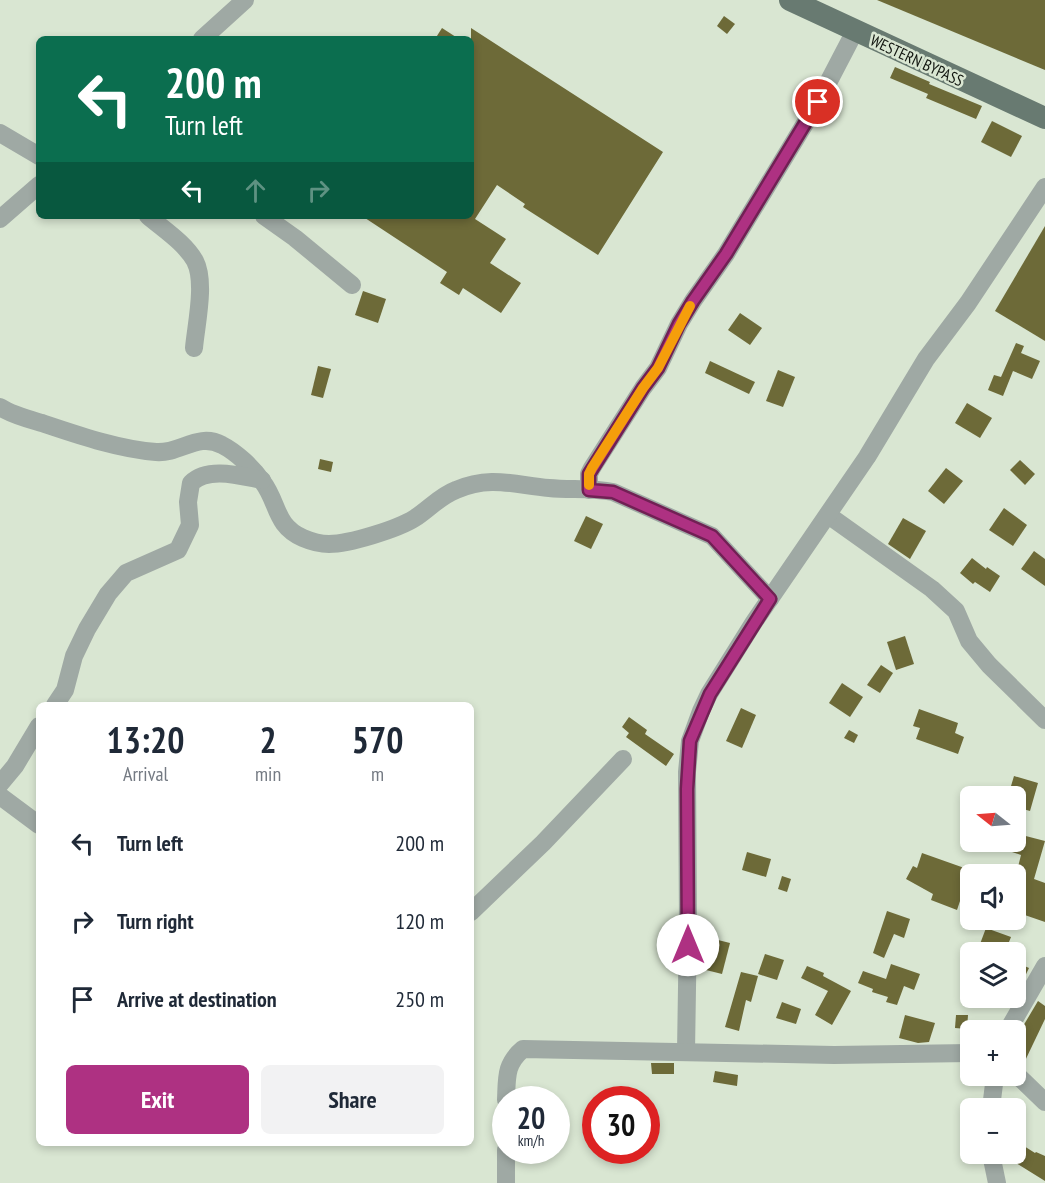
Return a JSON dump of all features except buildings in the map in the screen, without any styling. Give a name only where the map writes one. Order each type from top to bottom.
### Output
[{"type":"main road","name":"WESTERN BYPASS","points":[[790,0],[1045,118]]},
{"type":"street","points":[[205,36],[245,0]]},
{"type":"street","points":[[589,490],[589,474],[592,468],[658,368],[679,324],[726,254],[818,102],[855,31]]},
{"type":"street","points":[[0,133],[36,154]]},
{"type":"street","points":[[686,1052],[687,789],[690,741],[710,694],[770,599],[874,447],[926,359],[968,303],[1045,187]]},
{"type":"street","points":[[0,219],[36,188]]},
{"type":"street","points":[[152,219],[180,243],[195,260],[199,275],[199,302],[194,348]]},
{"type":"street","points":[[268,219],[352,285]]},
{"type":"street","points":[[0,407],[61,429],[156,452],[164,452],[194,441],[208,440],[232,451],[262,480],[281,520],[291,532],[309,541],[328,544],[347,542],[401,526],[455,490],[485,481],[613,492],[712,536],[770,599]]},
{"type":"street","points":[[57,702],[65,690],[74,656],[108,594],[126,573],[178,550],[190,525],[188,502],[191,483],[205,475],[221,473],[262,480]]},
{"type":"street","points":[[828,515],[932,589],[957,611],[969,641],[989,665],[1045,720]]},
{"type":"street","points":[[0,784],[15,766],[36,731]]},
{"type":"street","points":[[474,909],[543,843],[623,759]]},
{"type":"street","points":[[0,796],[36,823]]},
{"type":"street","points":[[1014,1020],[1045,966]]},
{"type":"street","points":[[507,1086],[508,1070],[513,1058],[523,1050],[834,1055],[960,1053]]},
{"type":"street","points":[[1026,1084],[1045,1102]]},
{"type":"street","points":[[506,1164],[506,1183]]},
{"type":"street","points":[[994,1164],[997,1183]]},
{"type":"slow traffic","points":[[589,485],[589,474],[592,468],[658,368],[690,306]]},
{"type":"route","points":[[688,945],[687,772],[690,741],[710,694],[770,599],[712,536],[613,492],[600,489],[589,490],[589,474],[658,368],[679,324],[726,254],[818,102]]}]
